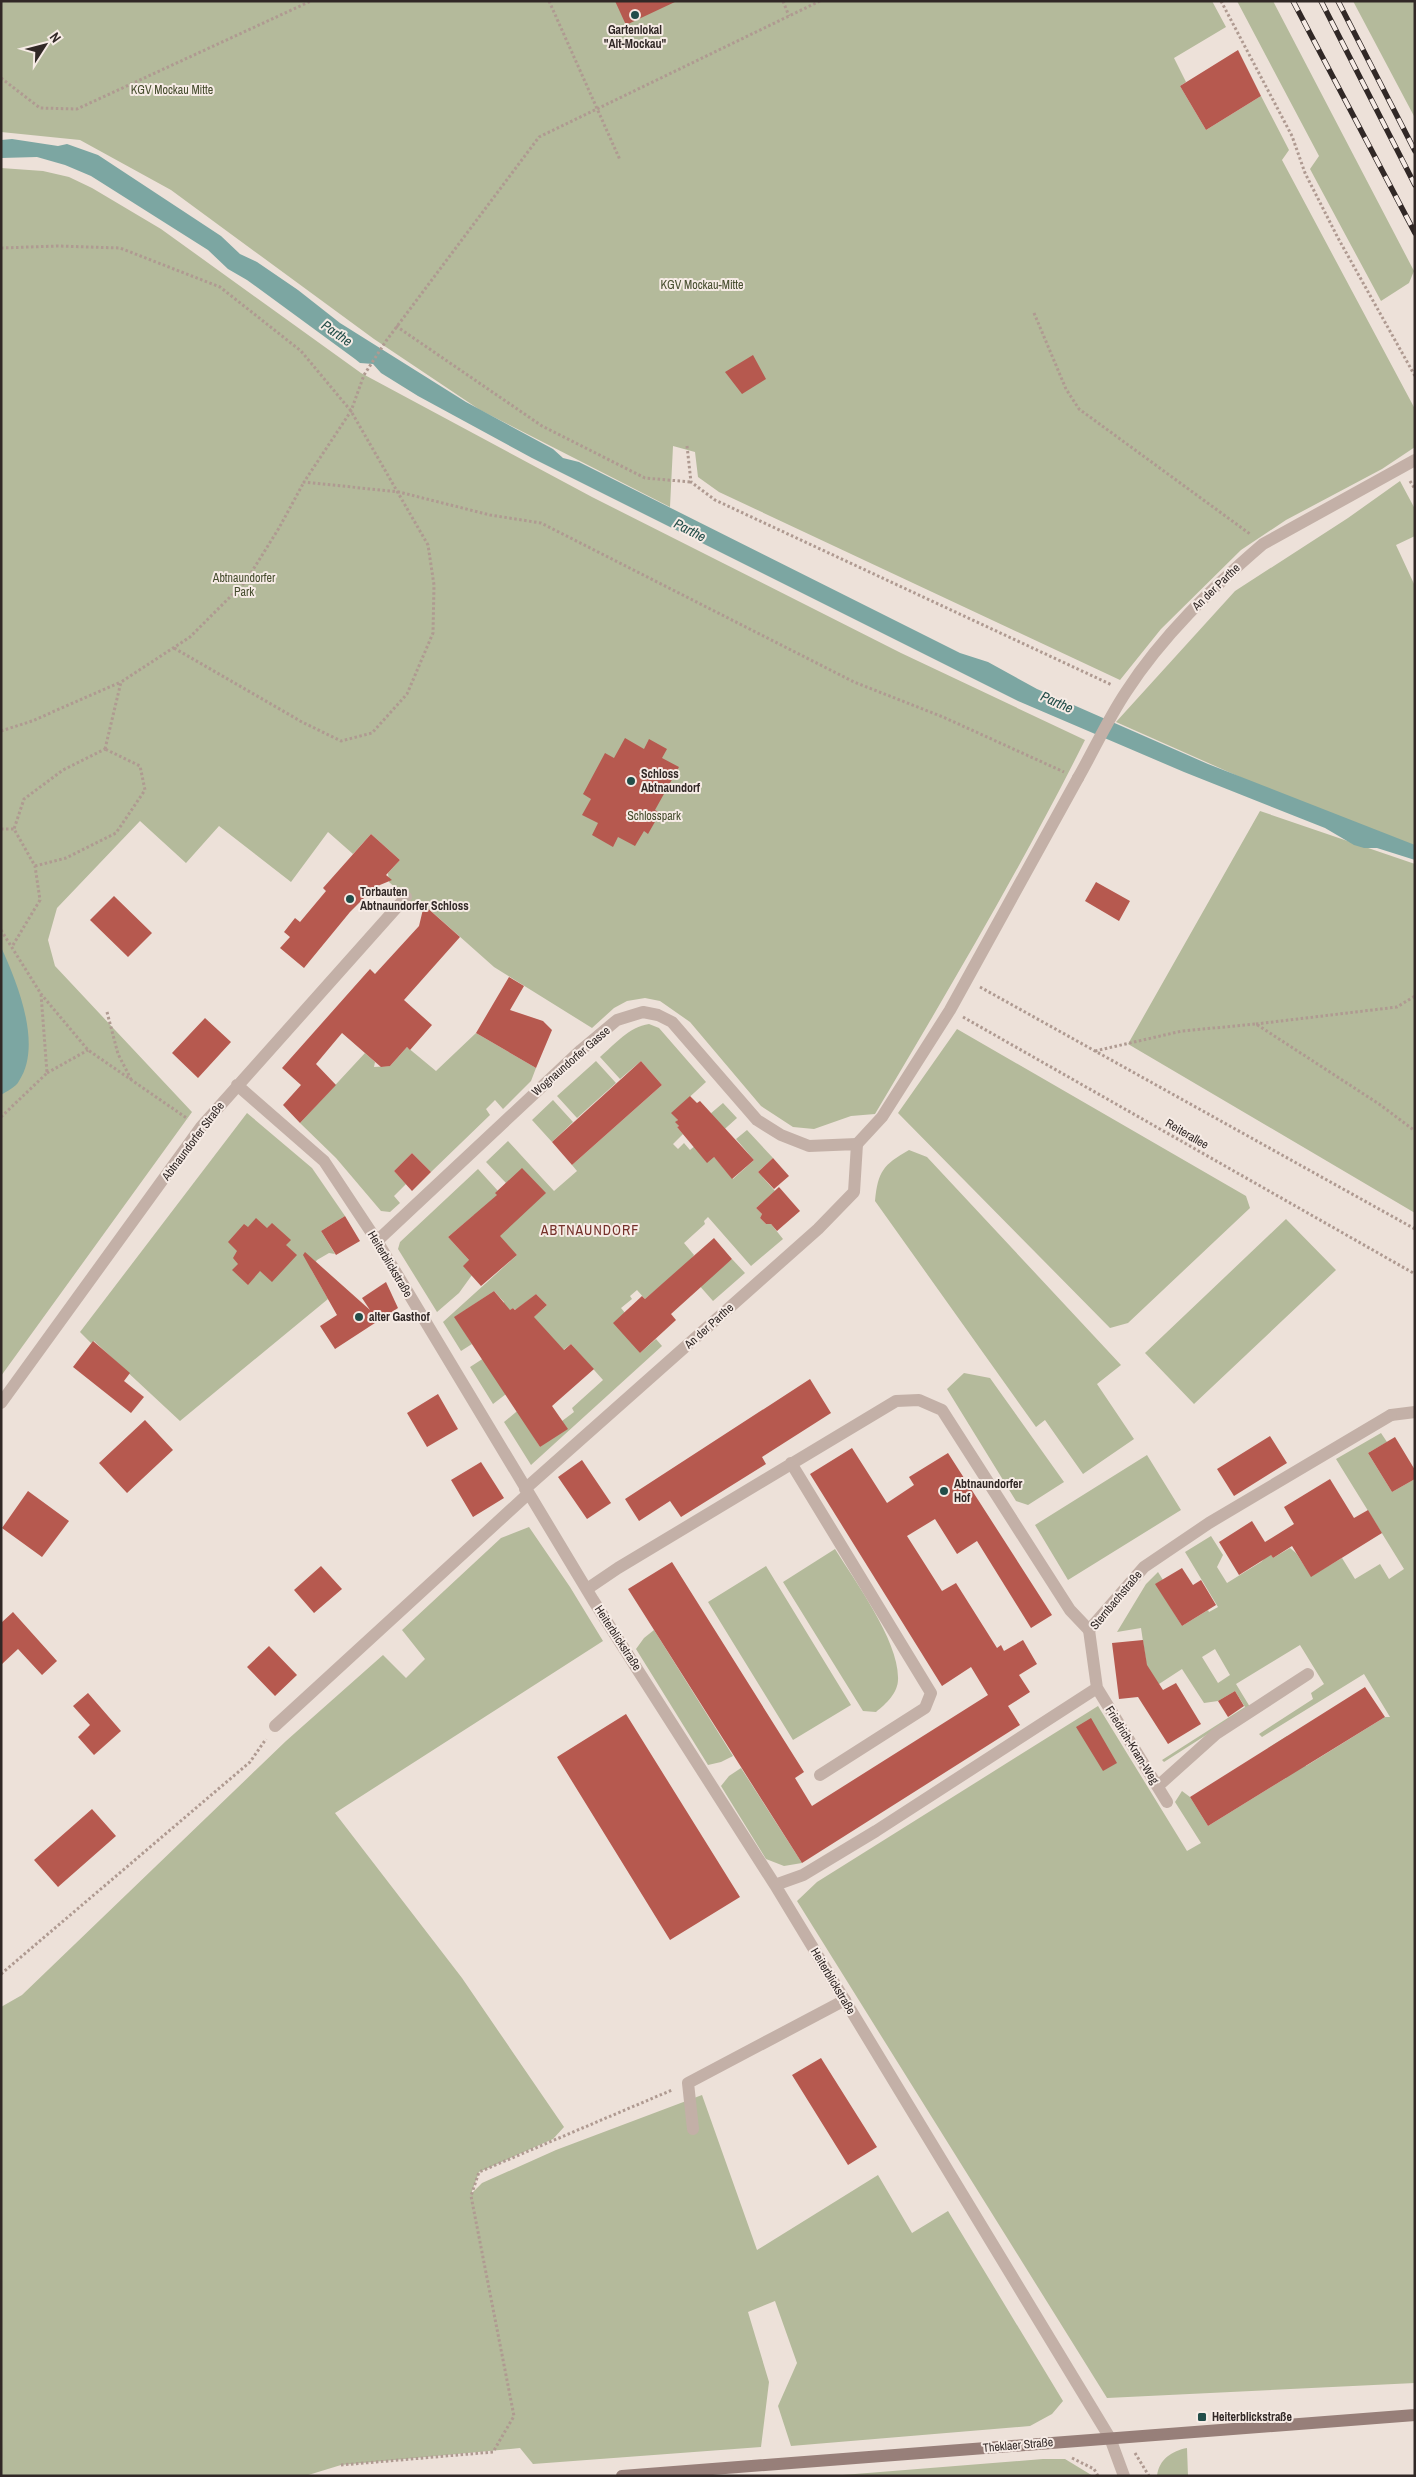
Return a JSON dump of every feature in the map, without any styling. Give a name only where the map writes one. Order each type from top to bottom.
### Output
[{"type":"main road","name":"Theklaer Straße","points":[[622,2476],[1415,2416]]},
{"type":"street","name":"An der Parthe","points":[[527,1491],[818,1229],[854,1192],[857,1144],[882,1116],[950,1010],[1126,691],[1174,629],[1262,544],[1415,460]]},
{"type":"street","name":"Abtnaundorfer Straße","points":[[1,1403],[201,1127],[406,897]]},
{"type":"street","name":"Wognaundorfer Gasse","points":[[377,1241],[581,1050],[617,1020],[643,1012],[658,1015],[672,1022],[757,1120],[781,1135],[808,1146],[857,1144]]},
{"type":"street","name":"Heiterblickstraße","points":[[237,1085],[324,1161],[377,1241],[587,1589],[775,1885],[1110,2438],[1124,2476]]},
{"type":"street","points":[[587,1589],[618,1568],[896,1401],[919,1400],[942,1410],[1070,1610],[1089,1630]]},
{"type":"street","name":"Sternbachstraße","points":[[1098,1688],[1089,1630],[1144,1567],[1209,1523],[1391,1415],[1415,1412]]},
{"type":"street","points":[[791,1463],[931,1693],[925,1708],[820,1775]]},
{"type":"street","points":[[275,1726],[527,1491]]},
{"type":"street","points":[[1158,1786],[1216,1734],[1308,1674]]},
{"type":"street","points":[[775,1885],[803,1875],[1098,1688]]},
{"type":"street","name":"Friedrich-Kram-Weg","points":[[1098,1688],[1167,1802]]},
{"type":"street","points":[[693,2129],[688,2083],[845,2000]]},
{"type":"path","points":[[1,78],[40,108],[77,109],[311,1]]},
{"type":"path","points":[[549,1],[599,109],[620,160]]},
{"type":"path","points":[[783,1],[789,16]]},
{"type":"path","points":[[1,731],[32,721],[121,682],[190,637],[246,581],[280,528],[304,482],[351,411],[364,375],[386,341],[539,137],[820,1]]},
{"type":"path","points":[[1221,1],[1292,136],[1305,173],[1338,238],[1415,376]]},
{"type":"path","points":[[1,248],[58,246],[120,248],[220,287],[302,351],[351,411],[428,545],[434,585],[433,633],[407,694],[372,733],[341,741],[302,722],[174,648]]},
{"type":"path","points":[[1034,313],[1066,389],[1079,409],[1262,544]]},
{"type":"path","points":[[396,326],[542,426],[645,478],[691,482],[715,500],[1126,691]]},
{"type":"path","points":[[687,446],[691,482]]},
{"type":"path","points":[[304,482],[399,492],[490,515],[540,523],[854,682],[943,717],[1078,778]]},
{"type":"path","points":[[106,749],[121,682]]},
{"type":"path","points":[[13,945],[40,900],[35,866],[14,829],[24,799],[63,770],[106,749]]},
{"type":"path","points":[[35,866],[66,858],[116,833],[145,790],[140,766],[106,749]]},
{"type":"path","points":[[1,829],[14,829]]},
{"type":"path","points":[[1,930],[13,945],[41,994],[88,1050],[171,1110],[201,1127]]},
{"type":"path","points":[[966,980],[1415,1229]]},
{"type":"path","points":[[41,994],[47,1073]]},
{"type":"path","points":[[1094,1051],[1182,1031],[1396,1007],[1415,996]]},
{"type":"path","name":"Reiterallee","points":[[950,1010],[1415,1274]]},
{"type":"path","points":[[107,1012],[118,1054],[132,1082]]},
{"type":"path","points":[[1256,1024],[1380,1104],[1415,1131]]},
{"type":"path","points":[[1,1118],[47,1073],[88,1050]]},
{"type":"path","points":[[1,1974],[250,1762],[275,1726]]},
{"type":"path","points":[[341,2465],[493,2452],[514,2416],[471,2196],[479,2172],[688,2083]]},
{"type":"path","points":[[1126,2437],[1149,2476]]},
{"type":"path","points":[[1070,2457],[1094,2469],[1098,2476]]},
{"type":"green space","points":[[1,1],[1212,1],[1226,27],[1174,58],[1186,82],[1180,86],[1206,130],[1261,96],[1289,150],[1282,160],[1415,409],[1415,447],[1382,469],[1286,520],[1241,550],[1161,629],[1120,680],[719,492],[698,477],[695,452],[673,446],[670,507],[480,410],[374,339],[171,190],[80,140],[1,132]]},
{"type":"green space","points":[[1237,1],[1273,1],[1414,271],[1409,283],[1381,301],[1310,169],[1319,156]]},
{"type":"green space","points":[[1353,1],[1415,1],[1415,118]]},
{"type":"green space","name":"Abtnaundorfer Park","points":[[1,168],[43,171],[69,177],[92,188],[161,229],[361,373],[592,497],[901,653],[1085,740],[1010,882],[875,1114],[851,1116],[814,1129],[793,1127],[761,1106],[690,1022],[660,1001],[645,998],[627,1001],[614,1008],[592,1028],[494,967],[431,911],[422,912],[389,882],[388,873],[400,860],[371,834],[353,854],[328,832],[291,882],[219,826],[186,863],[140,821],[57,908],[48,940],[55,966],[192,1112],[1,1376]]},
{"type":"green space","points":[[1400,481],[1415,509],[1415,536],[1396,545],[1415,586],[1415,848],[1357,829],[1116,722],[1235,591],[1348,518]]},
{"type":"green space","points":[[1260,811],[1415,864],[1415,1213],[1128,1044]]},
{"type":"green space","points":[[649,1024],[659,1028],[706,1082],[672,1113],[678,1120],[676,1122],[679,1126],[677,1127],[683,1134],[673,1144],[678,1149],[684,1143],[690,1150],[696,1145],[710,1114],[723,1103],[737,1118],[699,1152],[714,1157],[733,1179],[754,1160],[736,1139],[747,1130],[773,1158],[758,1172],[775,1191],[756,1208],[762,1214],[760,1218],[766,1224],[771,1224],[783,1239],[751,1266],[708,1217],[704,1221],[705,1224],[684,1243],[694,1255],[692,1258],[709,1278],[732,1259],[745,1273],[713,1301],[683,1267],[645,1299],[637,1290],[630,1296],[632,1299],[621,1308],[626,1314],[640,1353],[656,1339],[662,1346],[531,1465],[504,1422],[558,1377],[524,1421],[540,1447],[562,1421],[574,1412],[572,1408],[603,1380],[571,1344],[493,1404],[470,1367],[501,1347],[547,1305],[536,1294],[516,1310],[513,1308],[501,1317],[504,1302],[494,1291],[455,1317],[472,1344],[461,1351],[443,1322],[517,1255],[474,1215],[448,1237],[469,1260],[472,1275],[459,1293],[437,1312],[398,1249],[400,1242],[478,1169],[498,1191],[522,1168],[506,1183],[486,1162],[508,1141],[554,1191],[577,1171],[572,1165],[662,1085],[641,1061],[620,1079],[600,1057],[629,1032]]},
{"type":"green space","points":[[957,1029],[1246,1196],[1250,1208],[1128,1323],[1110,1328],[898,1113]]},
{"type":"green space","points":[[476,1033],[536,1068],[531,1081],[503,1109],[495,1100],[486,1109],[490,1115],[431,1172],[412,1153],[394,1171],[406,1184],[394,1196],[400,1203],[390,1212],[381,1211],[336,1158],[300,1123],[365,1053],[375,1062],[374,1067],[390,1066],[407,1047],[436,1071]]},
{"type":"green space","points":[[596,1061],[616,1083],[577,1118],[557,1096]]},
{"type":"green space","points":[[553,1100],[573,1122],[552,1142],[532,1120]]},
{"type":"green space","points":[[247,1113],[312,1168],[345,1216],[321,1231],[335,1254],[329,1253],[317,1260],[311,1269],[328,1299],[180,1421],[94,1341],[91,1343],[80,1332]]},
{"type":"green space","points":[[909,1150],[927,1157],[1121,1365],[1097,1384],[1134,1439],[1083,1474],[1045,1420],[1036,1427],[875,1201],[878,1182],[883,1170],[893,1160]]},
{"type":"green space","points":[[1286,1219],[1336,1270],[1194,1404],[1145,1353]]},
{"type":"green space","points":[[964,1373],[990,1378],[1064,1482],[1028,1505],[1016,1501],[947,1389]]},
{"type":"green space","points":[[1381,1433],[1387,1442],[1368,1453],[1392,1492],[1415,1479],[1415,2383],[1107,2398],[797,1901],[817,1882],[1098,1706],[1187,1851],[1201,1843],[1175,1802],[1182,1791],[1190,1797],[1208,1826],[1286,1778],[1268,1748],[1287,1736],[1306,1766],[1385,1717],[1390,1717],[1364,1674],[1262,1737],[1259,1734],[1313,1699],[1311,1693],[1324,1684],[1300,1645],[1236,1684],[1250,1707],[1164,1762],[1162,1760],[1245,1707],[1235,1691],[1218,1701],[1204,1703],[1182,1669],[1159,1684],[1148,1675],[1141,1628],[1117,1632],[1146,1584],[1158,1572],[1163,1580],[1156,1584],[1182,1626],[1208,1610],[1209,1612],[1218,1607],[1185,1552],[1211,1536],[1223,1555],[1217,1567],[1227,1583],[1261,1562],[1270,1553],[1273,1558],[1290,1548],[1296,1553],[1311,1576],[1342,1558],[1355,1579],[1380,1564],[1389,1579],[1404,1569],[1336,1459]],"holes":[[[1215,1649],[1230,1675],[1218,1683],[1202,1657]]]},
{"type":"green space","points":[[1147,1455],[1181,1510],[1068,1580],[1035,1525]]},
{"type":"green space","points":[[529,1527],[570,1587],[603,1641],[335,1813],[462,1978],[564,2127],[553,2139],[479,2172],[471,2194],[482,2183],[556,2150],[702,2095],[757,2250],[878,2175],[912,2233],[948,2211],[1063,2401],[1052,2414],[1030,2426],[791,2446],[778,2406],[797,2363],[775,2301],[748,2312],[769,2382],[761,2447],[533,2464],[520,2448],[341,2465],[305,2476],[1,2476],[1,2007],[22,1995],[286,1741],[383,1655],[406,1678],[425,1659],[402,1630],[501,1538]]},
{"type":"green space","points":[[835,1549],[874,1611],[891,1646],[896,1662],[897,1688],[888,1701],[876,1712],[863,1711],[783,1582]]},
{"type":"green space","points":[[766,1566],[851,1705],[793,1740],[708,1602]]},
{"type":"green space","points":[[654,1630],[733,1756],[721,1762],[708,1765],[636,1649],[644,1638]]},
{"type":"green space","points":[[741,1768],[802,1863],[784,1866],[766,1859],[721,1786],[729,1776]]},
{"type":"green space","points":[[1187,2448],[1188,2476],[1157,2476],[1163,2460],[1176,2451]]},
{"type":"green space","points":[[1043,2459],[1065,2459],[1093,2476],[830,2476]]},
{"type":"water","name":"Parthe","points":[[12,139],[58,146],[67,144],[98,155],[221,236],[240,254],[257,262],[298,290],[340,323],[466,402],[553,449],[563,458],[579,462],[960,653],[988,662],[1037,689],[1208,764],[1415,845],[1415,860],[1377,848],[1364,848],[1354,845],[1325,828],[1184,772],[1018,701],[532,458],[418,396],[381,373],[373,364],[360,363],[247,280],[228,269],[208,250],[91,176],[65,165],[37,157],[1,158],[1,140]]},
{"type":"water","points":[[1,947],[20,995],[28,1032],[29,1050],[26,1066],[18,1083],[1,1095]]},
{"type":"building","name":"Gartenlokal \"Alt-Mockau\"","points":[[615,1],[677,1],[626,25]]},
{"type":"building","points":[[1238,50],[1261,96],[1206,130],[1180,86]]},
{"type":"building","points":[[753,355],[766,379],[742,394],[725,372]]},
{"type":"building","name":"Schloss Abtnaundorf","points":[[625,738],[644,749],[649,739],[667,749],[662,758],[679,767],[655,810],[660,813],[648,834],[644,831],[635,846],[618,837],[613,847],[592,835],[598,823],[582,815],[591,799],[583,794],[605,753],[614,758]]},
{"type":"building","points":[[371,834],[400,860],[386,875],[392,880],[375,887],[350,912],[304,968],[280,948],[290,937],[284,932],[295,918],[300,922],[326,891],[323,888]]},
{"type":"building","points":[[1096,882],[1130,901],[1119,921],[1085,901]]},
{"type":"building","points":[[114,896],[152,933],[128,957],[90,920]]},
{"type":"building","points":[[424,905],[460,937],[404,1000],[432,1025],[410,1050],[407,1047],[390,1066],[381,1067],[342,1033],[316,1064],[336,1085],[300,1123],[283,1105],[301,1085],[282,1068],[370,969],[375,974],[419,926]]},
{"type":"building","points":[[509,977],[524,986],[510,1010],[543,1021],[552,1030],[536,1068],[476,1033]]},
{"type":"building","points":[[205,1018],[231,1042],[198,1078],[172,1053]]},
{"type":"building","points":[[641,1061],[662,1085],[572,1165],[552,1142]]},
{"type":"building","points":[[690,1096],[697,1103],[700,1101],[754,1160],[732,1179],[714,1157],[707,1163],[677,1127],[679,1126],[675,1122],[678,1120],[671,1113]]},
{"type":"building","points":[[412,1153],[431,1172],[412,1191],[394,1171]]},
{"type":"building","points":[[773,1158],[789,1176],[774,1189],[758,1172]]},
{"type":"building","points":[[522,1168],[546,1193],[500,1236],[517,1255],[481,1286],[463,1266],[469,1260],[448,1237],[497,1195],[495,1193]]},
{"type":"building","points":[[779,1187],[800,1211],[777,1231],[771,1224],[766,1224],[760,1218],[762,1214],[756,1208]]},
{"type":"building","points":[[345,1216],[360,1241],[336,1255],[321,1231]]},
{"type":"building","points":[[256,1218],[267,1228],[272,1223],[291,1240],[286,1245],[297,1255],[272,1282],[260,1271],[248,1285],[232,1270],[238,1264],[233,1258],[237,1251],[228,1242],[244,1224],[248,1227]]},
{"type":"building","points":[[714,1238],[732,1259],[671,1314],[676,1320],[640,1353],[613,1323],[642,1296],[645,1299]]},
{"type":"building","name":"alter Gasthof","points":[[305,1252],[370,1310],[362,1298],[386,1282],[398,1308],[335,1349],[320,1326],[337,1315],[303,1255]]},
{"type":"building","points":[[494,1291],[510,1310],[513,1308],[515,1310],[536,1294],[547,1305],[534,1317],[564,1350],[571,1344],[594,1369],[552,1406],[568,1429],[540,1447],[454,1317]]},
{"type":"building","points":[[93,1341],[130,1373],[124,1381],[144,1397],[131,1413],[73,1367]]},
{"type":"building","points":[[810,1379],[831,1413],[762,1457],[766,1464],[681,1517],[670,1501],[639,1521],[625,1499]]},
{"type":"building","points":[[438,1394],[458,1429],[427,1447],[407,1413]]},
{"type":"building","points":[[145,1420],[173,1450],[127,1493],[99,1463]]},
{"type":"building","points":[[1270,1436],[1287,1463],[1234,1496],[1217,1469]]},
{"type":"building","points":[[1395,1437],[1415,1470],[1415,1479],[1392,1492],[1368,1453]]},
{"type":"building","points":[[852,1448],[887,1503],[914,1485],[909,1477],[948,1453],[1052,1615],[1031,1628],[977,1541],[957,1554],[935,1519],[907,1536],[942,1591],[956,1583],[997,1648],[1001,1645],[1004,1651],[1023,1640],[1037,1664],[1019,1675],[1030,1692],[1008,1706],[1020,1725],[802,1863],[628,1589],[672,1562],[804,1772],[795,1778],[812,1806],[988,1695],[971,1667],[942,1686],[810,1474]]},
{"type":"building","points":[[582,1460],[611,1503],[587,1519],[558,1477]]},
{"type":"building","points":[[481,1462],[504,1498],[473,1517],[451,1480]]},
{"type":"building","points":[[1330,1479],[1354,1518],[1368,1510],[1382,1533],[1311,1577],[1292,1546],[1273,1558],[1271,1555],[1239,1575],[1219,1542],[1252,1521],[1265,1542],[1294,1524],[1284,1507]]},
{"type":"building","points":[[28,1491],[69,1521],[42,1557],[2,1528]]},
{"type":"building","points":[[321,1566],[342,1589],[314,1613],[294,1590]]},
{"type":"building","points":[[1182,1568],[1193,1585],[1201,1580],[1216,1605],[1182,1626],[1155,1584]]},
{"type":"building","points":[[13,1612],[57,1661],[42,1675],[18,1649],[1,1665],[1,1623]]},
{"type":"building","points":[[1143,1640],[1147,1665],[1163,1690],[1176,1683],[1201,1724],[1168,1744],[1138,1697],[1119,1699],[1112,1643]]},
{"type":"building","points":[[269,1646],[297,1675],[275,1696],[247,1667]]},
{"type":"building","points":[[1365,1687],[1385,1717],[1208,1826],[1190,1797]]},
{"type":"building","points":[[1235,1691],[1244,1706],[1228,1717],[1218,1701]]},
{"type":"building","points":[[88,1693],[121,1731],[94,1755],[78,1737],[90,1725],[73,1706]]},
{"type":"building","points":[[626,1714],[740,1897],[670,1940],[557,1757]]},
{"type":"building","points":[[1091,1718],[1117,1763],[1103,1771],[1076,1727]]},
{"type":"building","points":[[92,1809],[116,1836],[58,1887],[34,1860]]},
{"type":"building","points":[[821,2058],[877,2147],[848,2165],[792,2075]]},
{"type":"railway","points":[[1293,1],[1415,233]]},
{"type":"railway","points":[[1321,1],[1415,185]]},
{"type":"railway","points":[[1338,1],[1415,151]]},
{"type":"place","name":"Gartenlokal \"Alt-Mockau\"","points":[[635,15]]},
{"type":"place","name":"Schloss Abtnaundorf","points":[[631,781]]},
{"type":"place","name":"Torbauten Abtnaundorfer Schloss","points":[[350,899]]},
{"type":"place","name":"alter Gasthof","points":[[359,1317]]},
{"type":"place","name":"Abtnaundorfer Hof","points":[[944,1491]]},
{"type":"place","name":"Heiterblickstraße","points":[[1202,2417]]},
{"type":"district","name":"ABTNAUNDORF","points":[[590,1230]]},
{"type":"park label","name":"KGV Mockau Mitte","points":[[172,90]]},
{"type":"park label","name":"KGV Mockau-Mitte","points":[[702,285]]},
{"type":"park label","name":"Schlosspark","points":[[654,816]]}]
